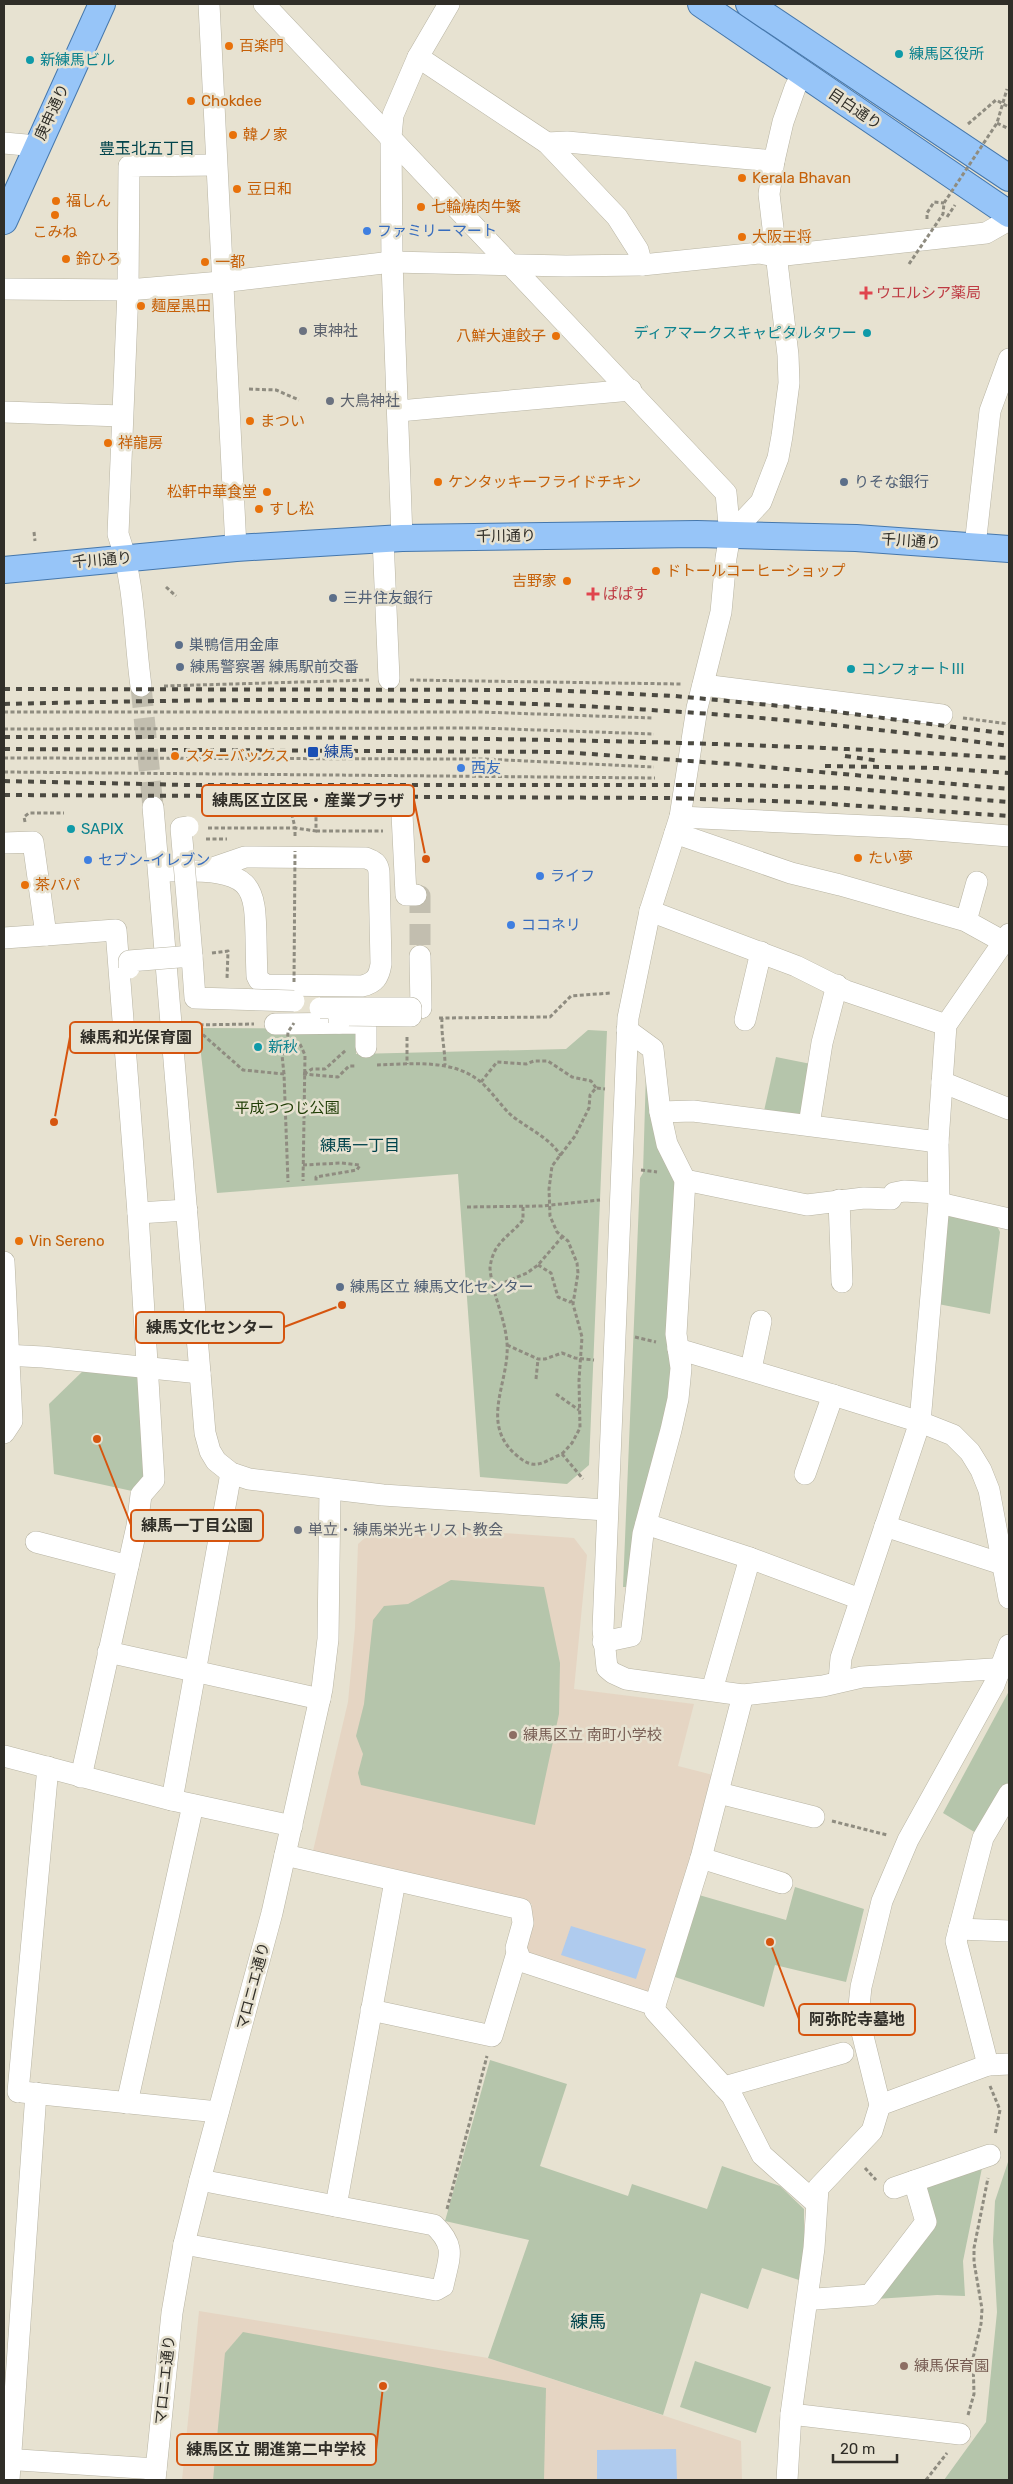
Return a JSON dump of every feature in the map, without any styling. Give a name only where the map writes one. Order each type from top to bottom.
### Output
[{"type":"main road","name":"庚申通り","points":[[4,221],[102,4]]},
{"type":"main road","name":"目白通り","points":[[701,4],[1009,214]]},
{"type":"main road","name":"目白通り","points":[[749,4],[1009,178]]},
{"type":"main road","name":"千川通り","points":[[4,570],[236,548],[392,538],[730,535],[856,538],[1009,549]]},
{"type":"street","points":[[209,4],[221,282],[236,548]]},
{"type":"street","points":[[264,4],[631,390],[726,493],[730,535],[721,612],[694,684],[697,708],[677,825],[650,911],[640,953],[627,1030],[606,1510],[603,1642],[607,1668],[612,1673],[626,1679],[743,1695],[823,1686],[862,1677],[1006,1668]]},
{"type":"street","points":[[389,679],[392,538],[399,411],[392,262],[391,137],[393,115],[418,57],[449,4]]},
{"type":"street","points":[[418,57],[547,144],[617,217],[638,250],[642,265]]},
{"type":"street","points":[[730,535],[761,502],[778,458],[784,429],[789,384],[788,355],[769,194],[783,122],[802,74]]},
{"type":"street","points":[[547,144],[567,142],[774,161]]},
{"type":"street","points":[[4,143],[37,146]]},
{"type":"street","points":[[140,686],[126,558],[118,534],[128,290],[129,166],[216,165]]},
{"type":"street","points":[[4,289],[128,290],[221,282],[392,262],[642,265],[758,253],[776,256],[986,233],[1009,220]]},
{"type":"street","points":[[975,546],[990,411],[1009,359]]},
{"type":"street","points":[[399,411],[631,390]]},
{"type":"street","points":[[4,412],[122,416]]},
{"type":"street","points":[[694,684],[942,715]]},
{"type":"street","points":[[153,807],[200,1373],[208,1445],[216,1462],[231,1473],[249,1479],[330,1489],[392,1496],[606,1510]]},
{"type":"street","points":[[401,814],[406,896],[416,895]]},
{"type":"street","points":[[677,825],[911,828],[1009,836]]},
{"type":"street","points":[[677,825],[791,874],[840,885],[966,921],[1007,938],[946,1025],[938,1142],[938,1198],[920,1422],[841,1658],[839,1681]]},
{"type":"street","points":[[191,828],[192,956],[196,998],[294,1000]]},
{"type":"street","points":[[4,843],[33,842],[46,935]]},
{"type":"street","points":[[159,871],[207,870],[233,876],[246,884],[252,895],[256,913],[257,976],[266,985],[362,986],[375,981],[381,964],[380,872],[378,865],[373,860],[350,857],[245,858],[207,870]]},
{"type":"street","points":[[966,921],[977,882]]},
{"type":"street","points":[[650,911],[761,952],[837,985],[846,991],[946,1025]]},
{"type":"street","points":[[4,938],[116,930],[138,1212],[154,1480],[142,1495],[137,1526],[80,1777]]},
{"type":"street","points":[[745,1020],[761,952]]},
{"type":"street","points":[[129,968],[129,961],[192,956]]},
{"type":"street","points":[[320,1008],[421,1008],[420,956]]},
{"type":"street","points":[[809,1125],[822,1043],[837,985]]},
{"type":"street","points":[[339,1023],[339,1015],[411,1016],[411,1008]]},
{"type":"street","points":[[291,1028],[339,1023],[366,1023],[362,1057]]},
{"type":"street","points":[[603,1642],[631,1636],[646,1524],[678,1399],[681,1368],[676,1334],[685,1180],[667,1144],[660,1112],[653,1049],[627,1030]]},
{"type":"street","points":[[942,1082],[1009,1109]]},
{"type":"street","points":[[660,1112],[693,1111],[938,1142]]},
{"type":"street","points":[[685,1180],[807,1204],[839,1200],[891,1199],[894,1193],[904,1191],[938,1198],[1009,1219]]},
{"type":"street","points":[[839,1200],[842,1282]]},
{"type":"street","points":[[138,1212],[187,1210]]},
{"type":"street","points":[[4,1262],[6,1355],[12,1421],[4,1433]]},
{"type":"street","points":[[751,1369],[761,1321]]},
{"type":"street","points":[[678,1349],[751,1369],[920,1422],[953,1435],[970,1452],[981,1470],[995,1510],[1002,1564],[1009,1598]]},
{"type":"street","points":[[6,1355],[200,1373]]},
{"type":"street","points":[[805,1474],[833,1395]]},
{"type":"street","points":[[172,1800],[231,1473]]},
{"type":"street","name":"マロニエ通り","points":[[156,2474],[172,2312],[184,2244],[272,1913],[320,1699],[328,1639],[330,1489]]},
{"type":"street","points":[[646,1524],[750,1558],[860,1599]]},
{"type":"street","points":[[884,1526],[1002,1564]]},
{"type":"street","points":[[36,1542],[128,1566]]},
{"type":"street","points":[[712,1690],[750,1558]]},
{"type":"street","points":[[787,2480],[791,2414],[814,2248],[818,2188],[872,2130],[880,2104],[858,2016],[861,1987],[882,1901],[908,1840],[1006,1668],[1009,1645]]},
{"type":"street","points":[[108,1652],[320,1699]]},
{"type":"street","points":[[743,1695],[701,1858],[655,2005],[655,2011],[732,2096],[762,2155],[816,2202]]},
{"type":"street","points":[[4,1756],[172,1800],[292,1826]]},
{"type":"street","points":[[48,1767],[19,2092],[7,2466],[156,2474]]},
{"type":"street","points":[[719,1793],[814,1817]]},
{"type":"street","points":[[988,2065],[956,1941],[983,1838],[1009,1794]]},
{"type":"street","points":[[128,2102],[193,1805]]},
{"type":"street","points":[[285,1855],[521,1909],[523,1923],[517,1953],[492,2036],[371,2010]]},
{"type":"street","points":[[701,1858],[782,1883]]},
{"type":"street","points":[[336,2206],[395,1881]]},
{"type":"street","points":[[959,1930],[1009,1931]]},
{"type":"street","points":[[517,1953],[525,1963],[655,2005]]},
{"type":"street","points":[[724,2087],[843,2053]]},
{"type":"street","points":[[880,2104],[988,2065],[1009,2064]]},
{"type":"street","points":[[19,2092],[218,2112]]},
{"type":"street","points":[[816,2299],[870,2295],[926,2222],[904,2184],[990,2155]]},
{"type":"street","points":[[184,2244],[436,2290],[443,2286],[451,2249],[434,2224],[200,2180]]},
{"type":"street","points":[[791,2414],[960,2434]]},
{"type":"path","points":[[909,264],[943,214],[944,203],[997,123],[1007,89]]},
{"type":"path","points":[[951,139],[996,100],[1009,106]]},
{"type":"path","points":[[997,123],[1009,130]]},
{"type":"path","points":[[944,203],[934,202],[927,213],[927,220],[932,224],[940,226],[947,217]]},
{"type":"path","points":[[246,389],[276,390],[299,400]]},
{"type":"path","points":[[34,532],[35,541]]},
{"type":"path","points":[[166,587],[176,596]]},
{"type":"path","points":[[164,686],[389,679],[694,684]]},
{"type":"path","points":[[4,712],[480,712],[653,718]]},
{"type":"path","points":[[942,715],[1009,724]]},
{"type":"path","points":[[4,729],[480,728],[654,734]]},
{"type":"path","points":[[4,758],[484,759],[654,767]]},
{"type":"path","points":[[4,772],[655,778]]},
{"type":"path","points":[[289,801],[295,830]]},
{"type":"path","points":[[29,813],[64,813]]},
{"type":"path","points":[[191,828],[316,831],[316,815],[401,814]]},
{"type":"path","points":[[191,828],[236,839]]},
{"type":"path","points":[[288,1182],[282,1055],[287,1047],[294,1000],[295,851]]},
{"type":"path","points":[[442,1018],[441,1040],[445,1047],[445,1065]]},
{"type":"path","points":[[233,1025],[193,1025],[243,1070],[284,1074]]},
{"type":"path","points":[[291,1028],[305,1055],[303,1074],[303,1181]]},
{"type":"path","points":[[407,1032],[407,1064]]},
{"type":"path","points":[[303,1074],[312,1070],[325,1069],[347,1049],[362,1057],[407,1064],[445,1065],[458,1069],[482,1082],[511,1115],[538,1131],[555,1147],[561,1156]]},
{"type":"path","points":[[303,1074],[338,1077],[362,1057]]},
{"type":"path","points":[[482,1082],[498,1062],[526,1064],[541,1060],[548,1061],[572,1078],[591,1081],[596,1088]]},
{"type":"path","points":[[596,1088],[610,1089]]},
{"type":"path","points":[[523,1207],[522,1220],[502,1239],[491,1257],[490,1268],[503,1318],[507,1345],[497,1409],[498,1422],[504,1442],[518,1458],[535,1464],[548,1462],[562,1454],[580,1428],[580,1359],[582,1337],[573,1304],[575,1300],[577,1263],[568,1241],[562,1237],[550,1216],[548,1205],[552,1166],[561,1156],[583,1122],[589,1108],[590,1095],[596,1088]]},
{"type":"path","points":[[303,1164],[341,1163],[360,1166],[357,1170],[316,1177],[316,1181]]},
{"type":"path","points":[[467,1207],[523,1207],[603,1200]]},
{"type":"path","points":[[494,1287],[520,1278],[538,1265],[562,1237]]},
{"type":"path","points":[[538,1265],[551,1273],[558,1297],[570,1302],[575,1300]]},
{"type":"path","points":[[629,1335],[678,1349]]},
{"type":"path","points":[[507,1345],[538,1359],[545,1359],[562,1353],[580,1359],[597,1361]]},
{"type":"path","points":[[536,1379],[538,1359]]},
{"type":"path","points":[[556,1394],[580,1410]]},
{"type":"path","points":[[562,1454],[583,1479]]},
{"type":"path","points":[[814,1817],[871,1831]]},
{"type":"path","points":[[441,2232],[492,2036]]},
{"type":"path","points":[[926,2480],[960,2434],[971,2410],[974,2394],[973,2358],[981,2324],[982,2309],[975,2269],[974,2248],[988,2182],[990,2155],[1000,2110],[990,2087],[988,2065]]},
{"type":"shaded area","name":"練馬区立 南町小学校","points":[[380,1524],[574,1538],[587,1555],[574,1689],[694,1704],[678,1766],[717,1776],[652,1989],[643,1995],[527,1956],[522,1947],[532,1904],[313,1851],[348,1702],[355,1628],[358,1544]]},
{"type":"shaded area","points":[[199,2311],[488,2358],[741,2441],[742,2480],[182,2480]]},
{"type":"green space","name":"平成つつじ公園","points":[[198,1028],[356,1029],[356,1054],[566,1049],[588,1030],[607,1031],[589,1465],[567,1484],[480,1477],[458,1174],[217,1193]]},
{"type":"green space","points":[[776,1057],[811,1064],[805,1110],[797,1116],[764,1111]]},
{"type":"green space","points":[[646,1072],[676,1185],[674,1364],[663,1436],[633,1531],[627,1587],[623,1587],[640,1178],[643,1173]]},
{"type":"green space","points":[[951,1210],[994,1220],[1000,1232],[990,1314],[938,1304],[943,1218]]},
{"type":"green space","points":[[86,1368],[141,1374],[145,1477],[132,1491],[54,1474],[49,1404]]},
{"type":"green space","points":[[451,1580],[544,1587],[560,1663],[559,1714],[535,1825],[361,1785],[358,1773],[363,1754],[356,1736],[364,1704],[373,1620],[384,1606],[408,1604]]},
{"type":"green space","points":[[1009,1691],[1009,1782],[976,1833],[943,1813]]},
{"type":"green space","points":[[795,1887],[864,1909],[846,1982],[775,1965],[764,2007],[672,1976],[699,1895],[786,1920]]},
{"type":"green space","points":[[490,2060],[567,2084],[540,2166],[628,2196],[632,2184],[707,2209],[722,2166],[780,2186],[804,2209],[804,2246],[799,2280],[762,2268],[748,2309],[701,2293],[663,2415],[488,2358],[529,2240],[445,2221]]},
{"type":"green space","points":[[1009,2159],[1009,2480],[944,2480],[986,2422],[997,2312],[993,2241],[995,2201]]},
{"type":"green space","points":[[983,2163],[963,2261],[965,2296],[937,2295],[876,2299],[931,2221],[919,2182]]},
{"type":"green space","points":[[243,2332],[546,2388],[544,2480],[213,2480],[225,2353]]},
{"type":"green space","points":[[695,2361],[771,2387],[756,2433],[680,2407]]},
{"type":"water","points":[[571,1926],[646,1949],[636,1979],[561,1955]]},
{"type":"water","points":[[676,2449],[677,2480],[597,2480],[597,2450]]},
{"type":"tunnel","points":[[141,686],[153,807]]},
{"type":"tunnel","points":[[416,895],[420,896],[420,956]]},
{"type":"railway","points":[[4,689],[548,690],[675,696],[813,709],[1009,734]]},
{"type":"railway","points":[[4,704],[335,700],[584,706],[796,721],[1009,746]]},
{"type":"railway","points":[[4,737],[507,739],[758,745],[1009,758]]},
{"type":"railway","points":[[4,749],[562,752],[732,764],[1009,789]]},
{"type":"railway","points":[[845,756],[880,761]]},
{"type":"railway","points":[[825,766],[937,768],[1009,773]]},
{"type":"railway","points":[[4,781],[189,785],[745,785],[844,788],[1009,802]]},
{"type":"railway","points":[[4,795],[667,798],[802,802],[1009,816]]},
{"type":"place","name":"百楽門","points":[[229,46]]},
{"type":"place","name":"練馬区役所","points":[[899,54]]},
{"type":"place","name":"新練馬ビル","points":[[30,60]]},
{"type":"place","name":"Chokdee","points":[[191,101]]},
{"type":"place","name":"韓ノ家","points":[[233,135]]},
{"type":"place","name":"Kerala Bhavan","points":[[742,178]]},
{"type":"place","name":"豆日和","points":[[237,189]]},
{"type":"place","name":"福しん","points":[[56,201]]},
{"type":"place","name":"七輪焼肉牛繁","points":[[421,207]]},
{"type":"place","name":"こみね","points":[[55,215]]},
{"type":"place","name":"ファミリーマート","points":[[367,231]]},
{"type":"place","name":"大阪王将","points":[[742,237]]},
{"type":"place","name":"鈴ひろ","points":[[66,259]]},
{"type":"place","name":"一都","points":[[205,262]]},
{"type":"place","name":"ウエルシア薬局","points":[[866,293]]},
{"type":"place","name":"麺屋黒田","points":[[141,306]]},
{"type":"place","name":"東神社","points":[[303,331]]},
{"type":"place","name":"ディアマークスキャピタルタワー","points":[[867,333]]},
{"type":"place","name":"八鮮大連餃子","points":[[556,336]]},
{"type":"place","name":"大鳥神社","points":[[330,401]]},
{"type":"place","name":"まつい","points":[[250,421]]},
{"type":"place","name":"祥龍房","points":[[108,443]]},
{"type":"place","name":"ケンタッキーフライドチキン","points":[[438,482]]},
{"type":"place","name":"りそな銀行","points":[[844,482]]},
{"type":"place","name":"松軒中華食堂","points":[[267,492]]},
{"type":"place","name":"すし松","points":[[259,509]]},
{"type":"place","name":"ドトールコーヒーショップ","points":[[656,571]]},
{"type":"place","name":"吉野家","points":[[567,581]]},
{"type":"place","name":"ぱぱす","points":[[593,594]]},
{"type":"place","name":"三井住友銀行","points":[[333,598]]},
{"type":"place","name":"巣鴨信用金庫","points":[[179,645]]},
{"type":"place","name":"練馬警察署 練馬駅前交番","points":[[180,667]]},
{"type":"place","name":"コンフォートⅢ","points":[[851,669]]},
{"type":"place","name":"練馬","points":[[313,752]]},
{"type":"place","name":"スターバックス","points":[[175,756]]},
{"type":"place","name":"西友","points":[[461,768]]},
{"type":"place","name":"SAPIX","points":[[71,829]]},
{"type":"place","name":"たい夢","points":[[858,858]]},
{"type":"place","name":"練馬区立区民・産業プラザ","points":[[426,859]]},
{"type":"place","name":"セブン-イレブン","points":[[88,860]]},
{"type":"place","name":"ライフ","points":[[540,876]]},
{"type":"place","name":"茶パパ","points":[[25,885]]},
{"type":"place","name":"ココネリ","points":[[511,925]]},
{"type":"place","name":"新秋","points":[[258,1047]]},
{"type":"place","name":"練馬和光保育園","points":[[54,1122]]},
{"type":"place","name":"Vin Sereno","points":[[19,1241]]},
{"type":"place","name":"練馬区立 練馬文化センター","points":[[340,1287]]},
{"type":"place","name":"練馬文化センター","points":[[342,1305]]},
{"type":"place","name":"練馬一丁目公園","points":[[97,1439]]},
{"type":"place","name":"単立・練馬栄光キリスト教会","points":[[298,1530]]},
{"type":"place","name":"練馬区立 南町小学校","points":[[513,1735]]},
{"type":"place","name":"阿弥陀寺墓地","points":[[770,1942]]},
{"type":"place","name":"練馬保育園","points":[[904,2366]]},
{"type":"place","name":"練馬区立 開進第二中学校","points":[[383,2386]]},
{"type":"district","name":"豊玉北五丁目","points":[[147,148]]},
{"type":"district","name":"練馬一丁目","points":[[360,1145]]},
{"type":"district","name":"練馬","points":[[588,2322]]}]
